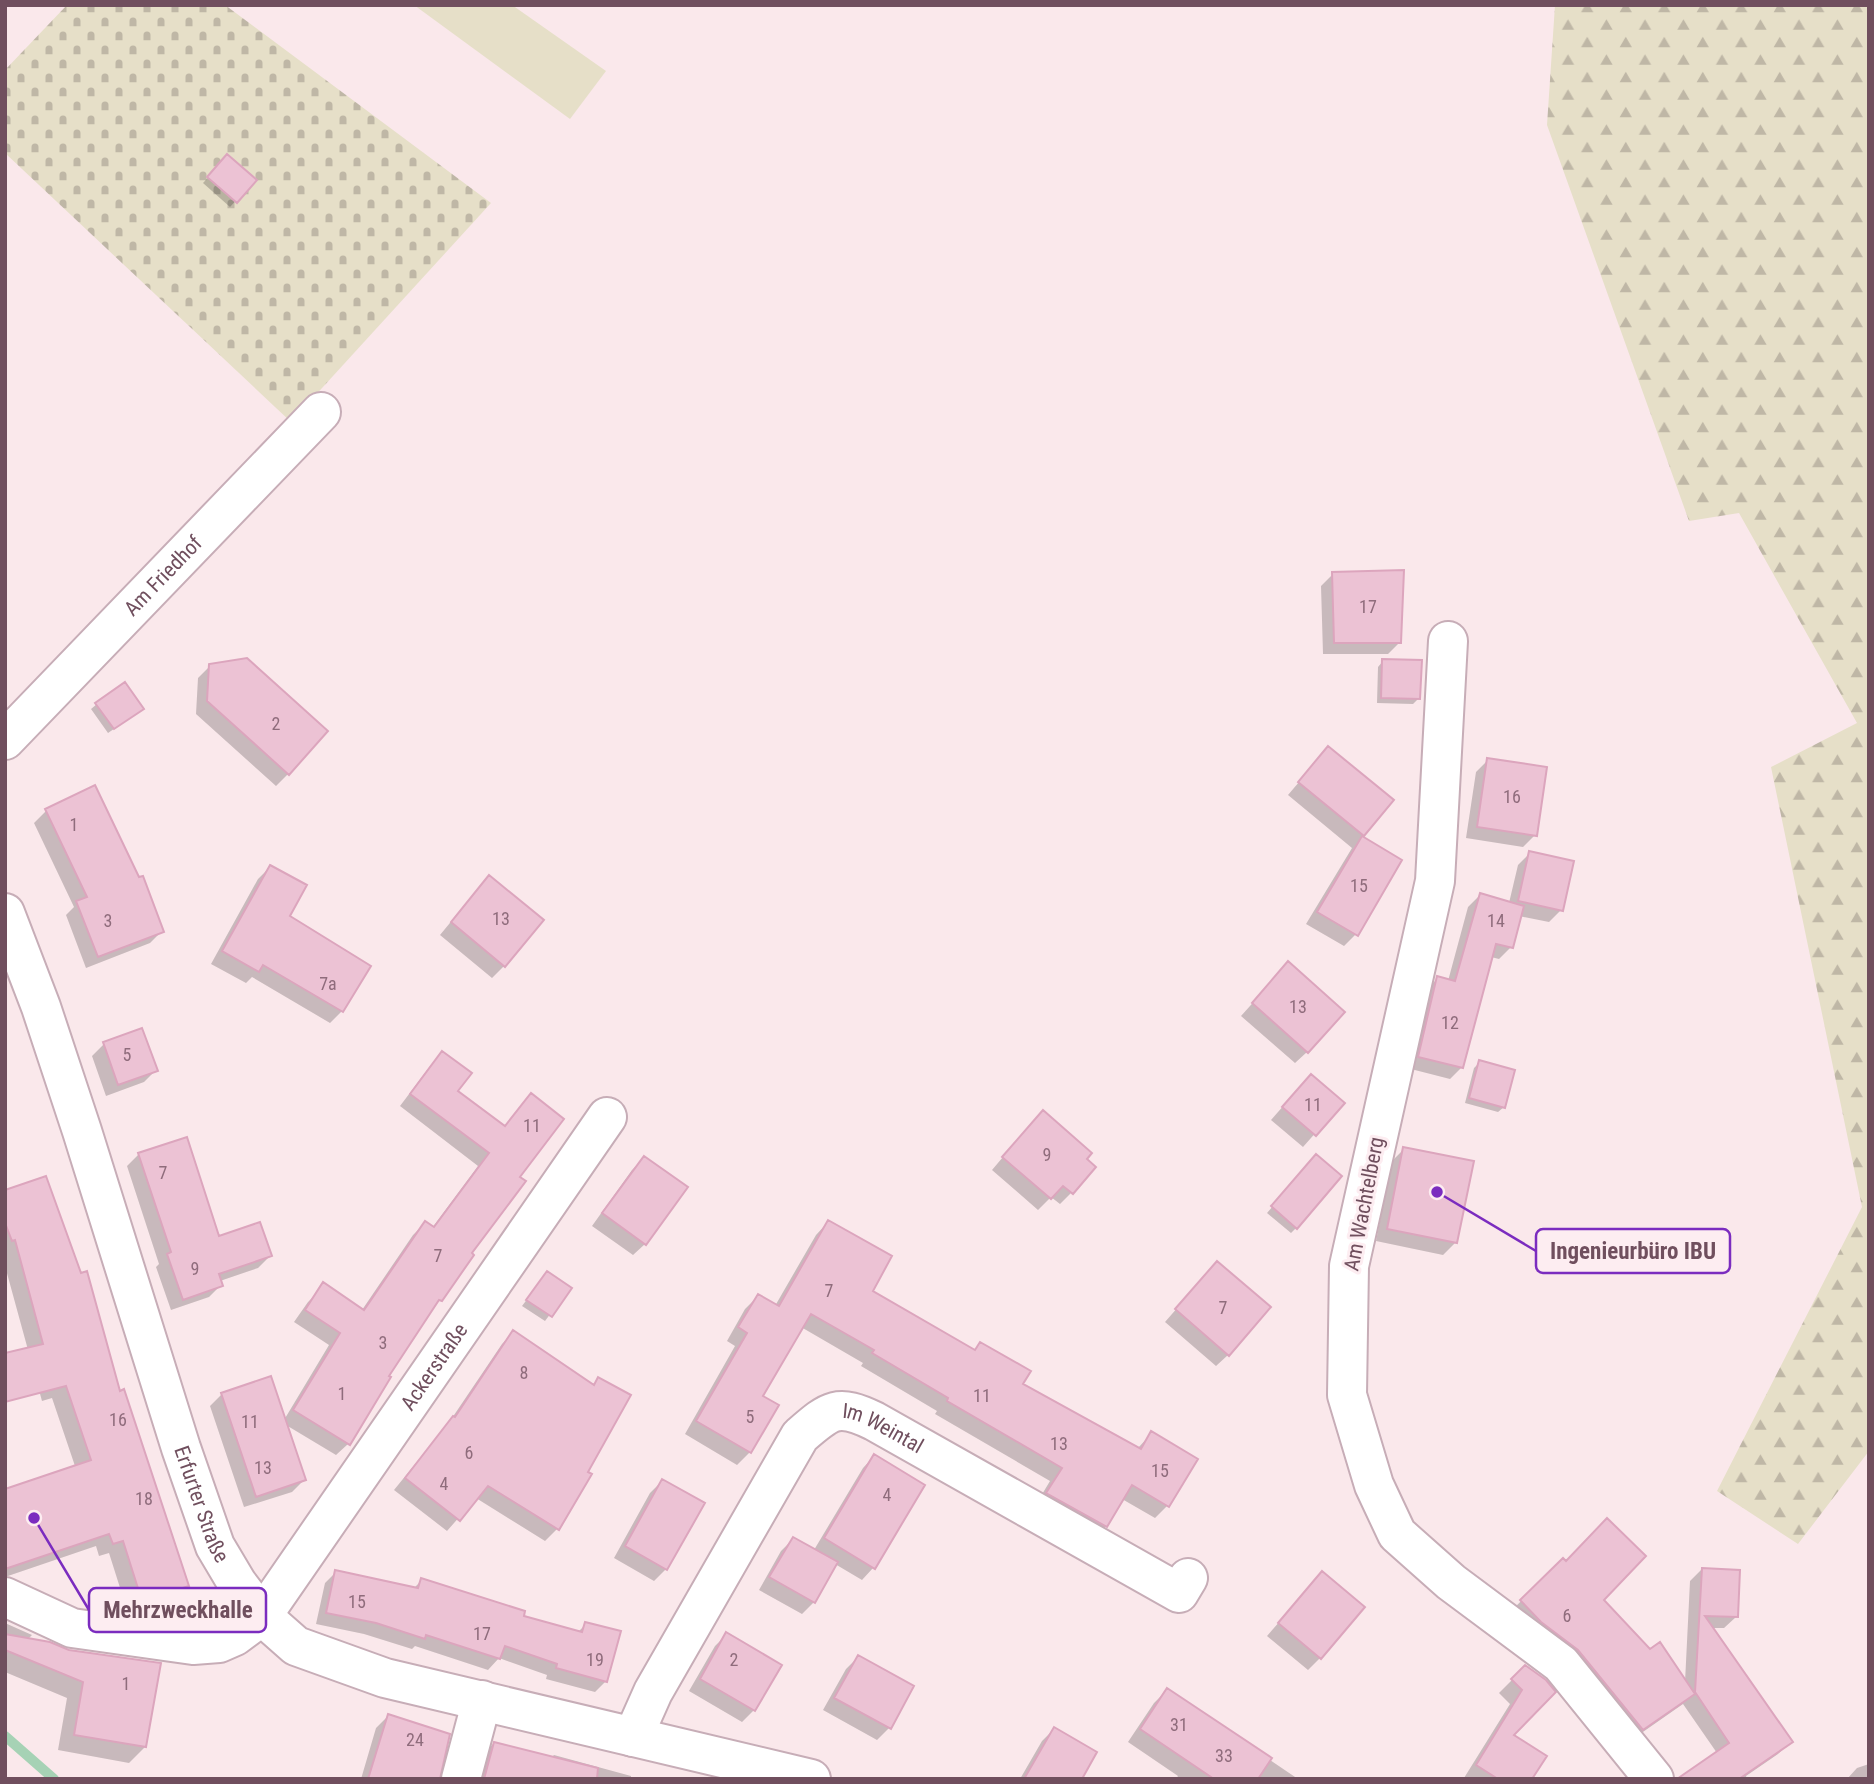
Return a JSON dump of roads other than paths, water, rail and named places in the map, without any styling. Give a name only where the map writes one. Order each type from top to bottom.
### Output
[{"type":"street","name":"Am Friedhof","points":[[5,740],[321,412]]},
{"type":"street","name":"Am Wachtelberg","points":[[1448,641],[1434,881],[1349,1266],[1347,1395],[1374,1485],[1397,1534],[1451,1582],[1561,1664],[1654,1779]]},
{"type":"street","name":"Erfurter Straße","points":[[5,913],[41,1007],[74,1106],[181,1448],[215,1546],[237,1583],[262,1616],[296,1646],[385,1678],[811,1779]]},
{"type":"street","name":"Ackerstraße","points":[[5,1597],[72,1628],[192,1645],[219,1643],[235,1636],[262,1616],[607,1117]]},
{"type":"street","name":"Im Weintal","points":[[633,1737],[653,1692],[800,1436],[822,1417],[837,1411],[853,1411],[874,1421],[1179,1593],[1188,1578]]},
{"type":"street","points":[[461,1779],[482,1700]]},
{"type":"waterway","points":[[5,1736],[54,1779]]},
{"type":"place","name":"Ingenieurbüro IBU","points":[[1437,1192]]},
{"type":"place","name":"Mehrzweckhalle","points":[[34,1518]]}]
